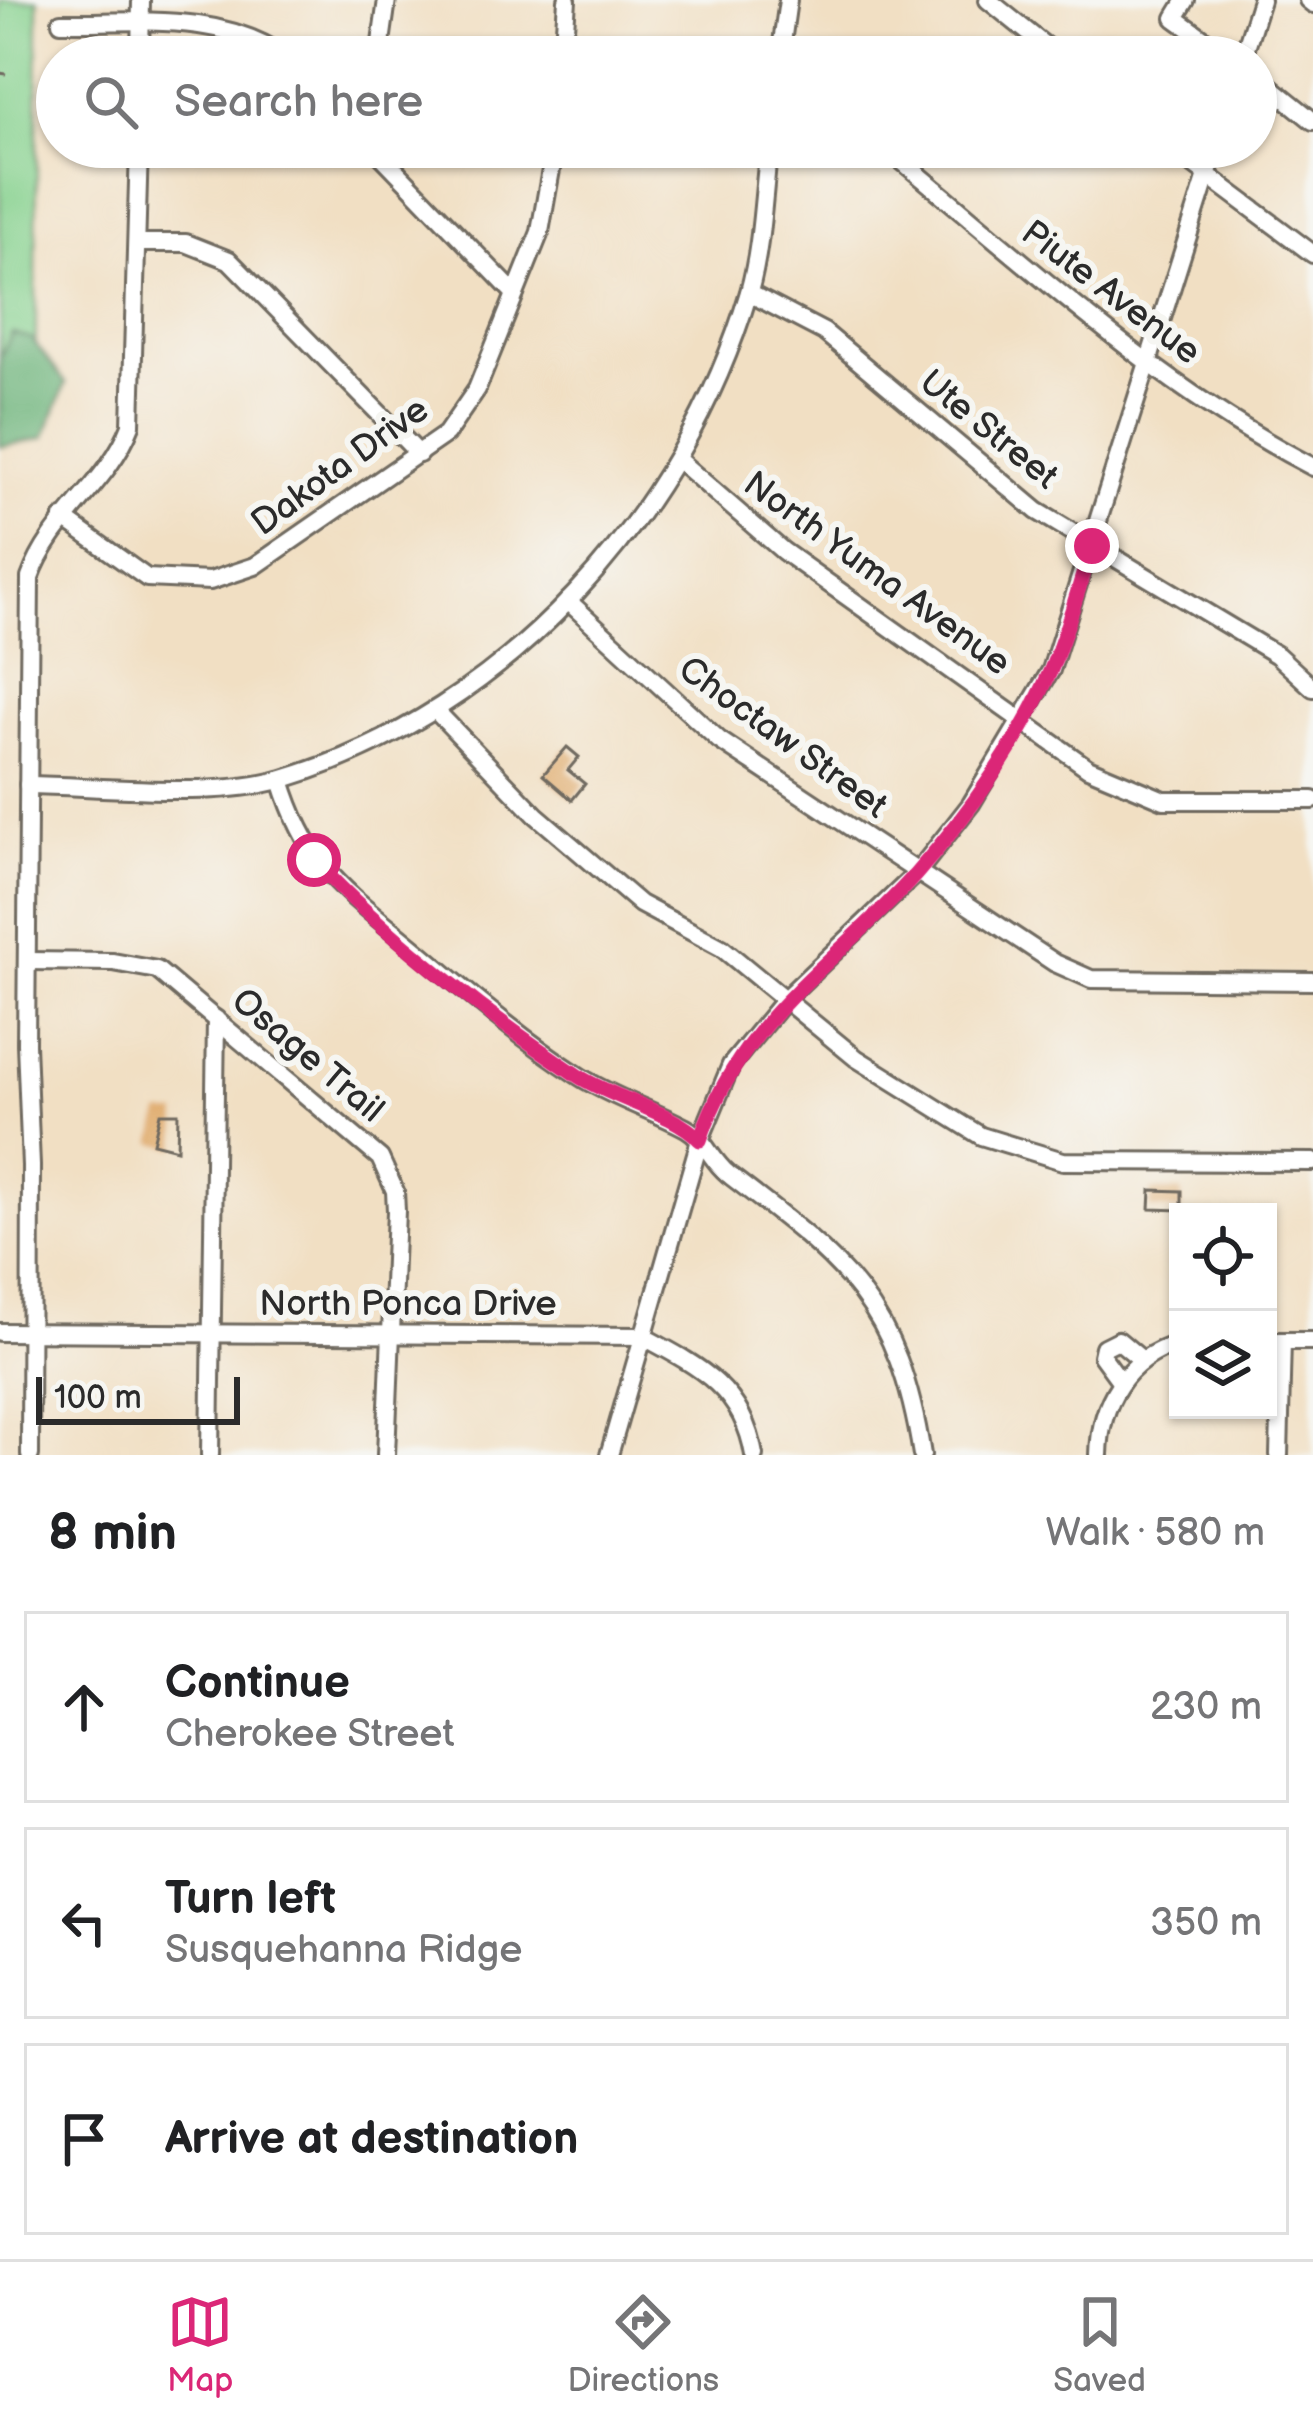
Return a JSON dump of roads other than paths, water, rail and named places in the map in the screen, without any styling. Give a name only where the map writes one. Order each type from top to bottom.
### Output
[{"type":"street","points":[[141,0],[141,36]]},
{"type":"street","points":[[382,36],[387,0]]},
{"type":"street","points":[[564,36],[567,0]]},
{"type":"street","points":[[783,36],[788,0]]},
{"type":"street","points":[[988,0],[1033,36]]},
{"type":"street","points":[[1186,0],[1175,18],[1200,36]]},
{"type":"street","points":[[1250,36],[1261,0]]},
{"type":"street","points":[[61,22],[141,23],[231,30],[243,36]]},
{"type":"street","points":[[1277,92],[1313,121]]},
{"type":"street","points":[[30,1455],[30,578],[42,546],[112,465],[131,425],[139,168]]},
{"type":"street","points":[[393,168],[515,294]]},
{"type":"street","name":"Dakota Drive","points":[[63,518],[147,578],[210,581],[255,566],[446,434],[466,408],[540,232],[551,168]]},
{"type":"street","points":[[28,785],[234,788],[280,780],[438,713],[568,601],[625,534],[677,459],[748,293],[766,168]]},
{"type":"street","name":"Piute Avenue","points":[[909,168],[1040,282],[1255,436],[1313,467]]},
{"type":"street","points":[[1197,168],[1313,254]]},
{"type":"street","points":[[609,1455],[700,1140],[731,1065],[787,997],[916,874],[971,804],[1051,670],[1209,168]]},
{"type":"street","points":[[138,243],[186,243],[229,260],[418,454]]},
{"type":"street","name":"Ute Street","points":[[748,293],[824,332],[986,471],[1092,546],[1277,655],[1313,688]]},
{"type":"street","name":"North Yuma Avenue","points":[[677,459],[801,565],[1088,767],[1164,800],[1313,800]]},
{"type":"street","name":"Choctaw Street","points":[[568,601],[719,740],[1055,963],[1091,979],[1313,981]]},
{"type":"street","points":[[438,713],[536,815],[640,904],[722,948],[911,1097],[1011,1150],[1064,1161],[1313,1162]]},
{"type":"street","points":[[280,780],[304,843],[341,887],[487,1010],[563,1065],[618,1099],[684,1127],[700,1140],[710,1160],[808,1234],[862,1289],[900,1355],[922,1455]]},
{"type":"street","name":"Osage Trail","points":[[27,961],[112,962],[157,970],[334,1116],[389,1172],[396,1211],[386,1455]]},
{"type":"street","points":[[210,1455],[216,1019]]},
{"type":"street","name":"North Ponca Drive","points":[[0,1332],[642,1336],[718,1380],[740,1407],[754,1455]]},
{"type":"street","points":[[1277,1341],[1313,1341]]},
{"type":"street","points":[[1099,1455],[1102,1419],[1131,1371],[1169,1349]]},
{"type":"street","points":[[1277,1387],[1280,1455]]}]
